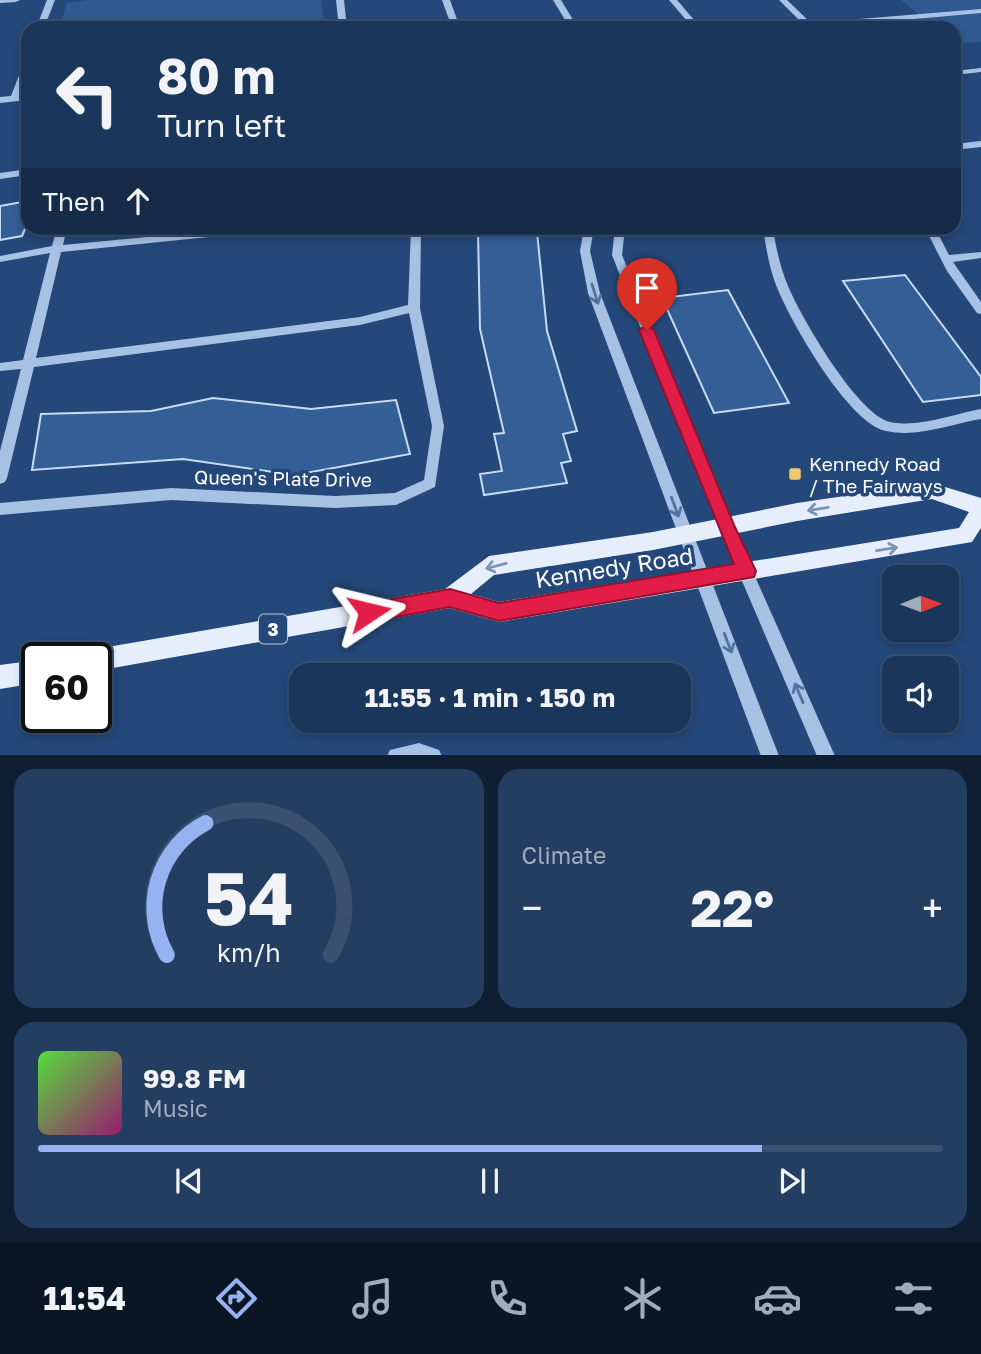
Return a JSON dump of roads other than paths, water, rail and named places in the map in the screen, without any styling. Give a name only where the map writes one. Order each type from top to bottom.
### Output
[{"type":"main road","name":"Kennedy Road","points":[[112,657],[450,598],[499,612],[965,537],[981,509],[932,491],[725,525],[489,565],[450,598]]},
{"type":"main road","points":[[0,677],[21,674]]},
{"type":"street","points":[[0,1],[16,0]]},
{"type":"street","points":[[43,21],[51,0]]},
{"type":"street","points":[[340,0],[342,21]]},
{"type":"street","points":[[446,0],[454,21]]},
{"type":"street","points":[[557,0],[570,21]]},
{"type":"street","points":[[673,0],[691,21]]},
{"type":"street","points":[[783,0],[804,21]]},
{"type":"street","points":[[874,21],[981,11]]},
{"type":"street","points":[[961,72],[981,70]]},
{"type":"street","points":[[15,98],[21,81]]},
{"type":"street","points":[[0,100],[21,98]]},
{"type":"street","points":[[961,146],[981,144]]},
{"type":"street","points":[[0,176],[21,173]]},
{"type":"street","points":[[0,478],[60,235]]},
{"type":"street","points":[[0,259],[56,249],[198,235]]},
{"type":"street","name":"Queen's Plate Drive","points":[[0,509],[171,494],[335,502],[396,499],[429,483],[436,454],[438,426],[414,308],[416,235]]},
{"type":"street","points":[[588,235],[585,251],[594,293],[770,755]]},
{"type":"street","points":[[619,235],[617,256],[725,525],[826,755]]},
{"type":"street","points":[[769,235],[772,257],[797,318],[844,390],[867,416],[884,426],[919,426],[981,414]]},
{"type":"street","points":[[934,235],[946,259],[981,310]]},
{"type":"street","points":[[946,259],[981,255]]},
{"type":"street","points":[[0,367],[360,321],[414,308]]},
{"type":"street","points":[[396,755],[419,752],[433,755]]},
{"type":"place","name":"Kennedy Road / The Fairways","points":[[795,474]]}]
